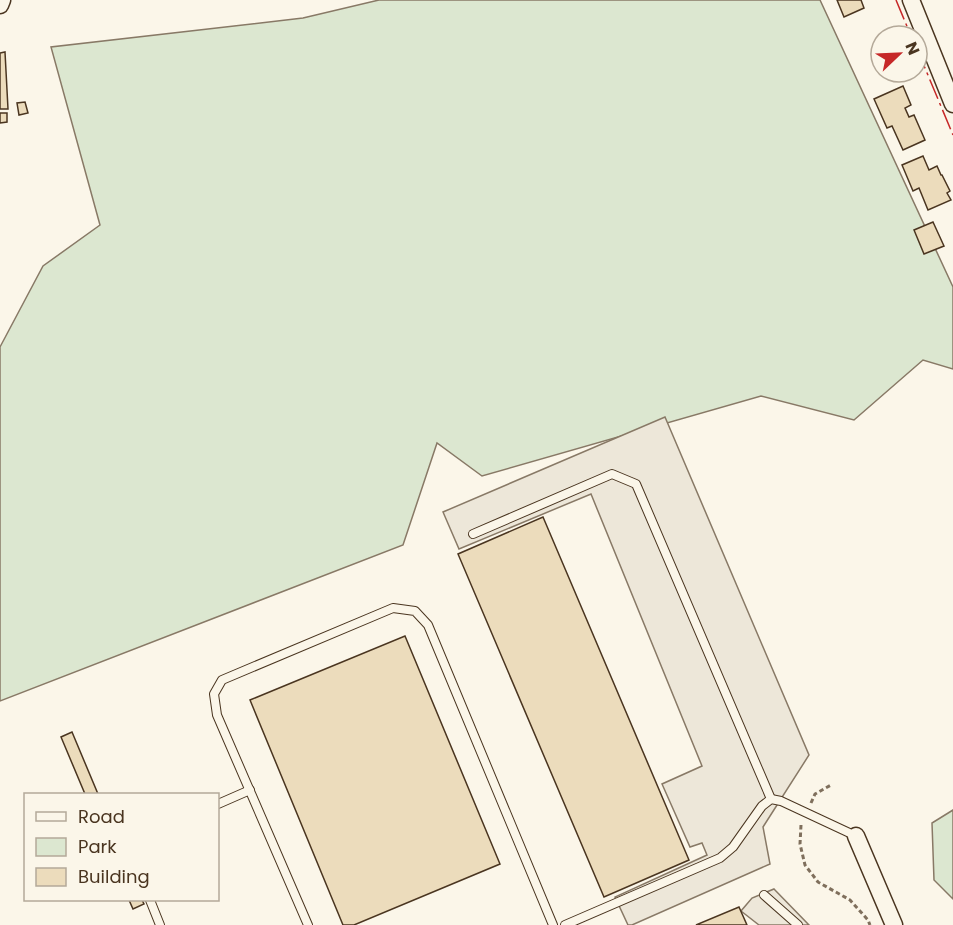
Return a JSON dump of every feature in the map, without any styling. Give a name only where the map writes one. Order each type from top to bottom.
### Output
[{"type":"street","points":[[0,5],[2,0]]},
{"type":"street","points":[[911,0],[953,104]]},
{"type":"street","points":[[856,836],[894,925]]},
{"type":"lane","points":[[473,534],[612,474],[636,484],[771,800]]},
{"type":"lane","points":[[308,925],[217,715],[214,694],[222,680],[393,608],[415,611],[428,625],[553,925]]},
{"type":"lane","points":[[219,804],[250,790]]},
{"type":"lane","points":[[565,925],[720,858],[733,847],[762,806],[771,800],[781,801],[856,836]]},
{"type":"lane","points":[[764,895],[798,925]]},
{"type":"lane","points":[[150,901],[160,925]]},
{"type":"path","points":[[831,784],[815,794],[801,825],[800,844],[805,865],[818,882],[850,900],[870,925]]},
{"type":"green space","points":[[379,0],[820,0],[953,287],[953,369],[923,360],[854,420],[761,396],[482,476],[437,443],[403,545],[0,701],[0,347],[43,266],[100,225],[51,47],[303,18]]},
{"type":"green space","points":[[953,810],[953,899],[934,880],[932,823]]},
{"type":"shaded area","points":[[665,417],[809,755],[763,827],[770,864],[628,925],[615,897],[707,855],[702,843],[690,847],[662,784],[702,766],[591,494],[459,549],[443,512]]},
{"type":"shaded area","points":[[774,889],[809,925],[759,925],[741,911],[752,898]]},
{"type":"building","points":[[837,0],[861,0],[864,8],[844,17]]},
{"type":"building","points":[[5,52],[8,109],[0,109],[0,53]]},
{"type":"building","points":[[903,86],[911,105],[905,108],[909,117],[914,115],[925,140],[903,150],[892,126],[887,128],[874,99]]},
{"type":"building","points":[[25,102],[28,113],[19,115],[17,103]]},
{"type":"building","points":[[0,113],[7,113],[7,122],[0,123]]},
{"type":"building","points":[[923,156],[929,170],[937,166],[950,191],[947,193],[951,200],[928,210],[919,188],[913,191],[902,165]]},
{"type":"building","points":[[933,222],[944,246],[924,254],[914,230]]},
{"type":"building","points":[[543,517],[689,860],[604,897],[458,554]]},
{"type":"building","points":[[405,636],[500,864],[354,925],[343,925],[250,700]]},
{"type":"building","points":[[72,732],[98,793],[85,793],[61,737]]},
{"type":"building","points":[[129,901],[142,901],[144,904],[133,909]]},
{"type":"building","points":[[739,907],[747,925],[696,925]]},
{"type":"power","points":[[896,0],[906,24]]},
{"type":"power","points":[[929,78],[953,135]]}]
